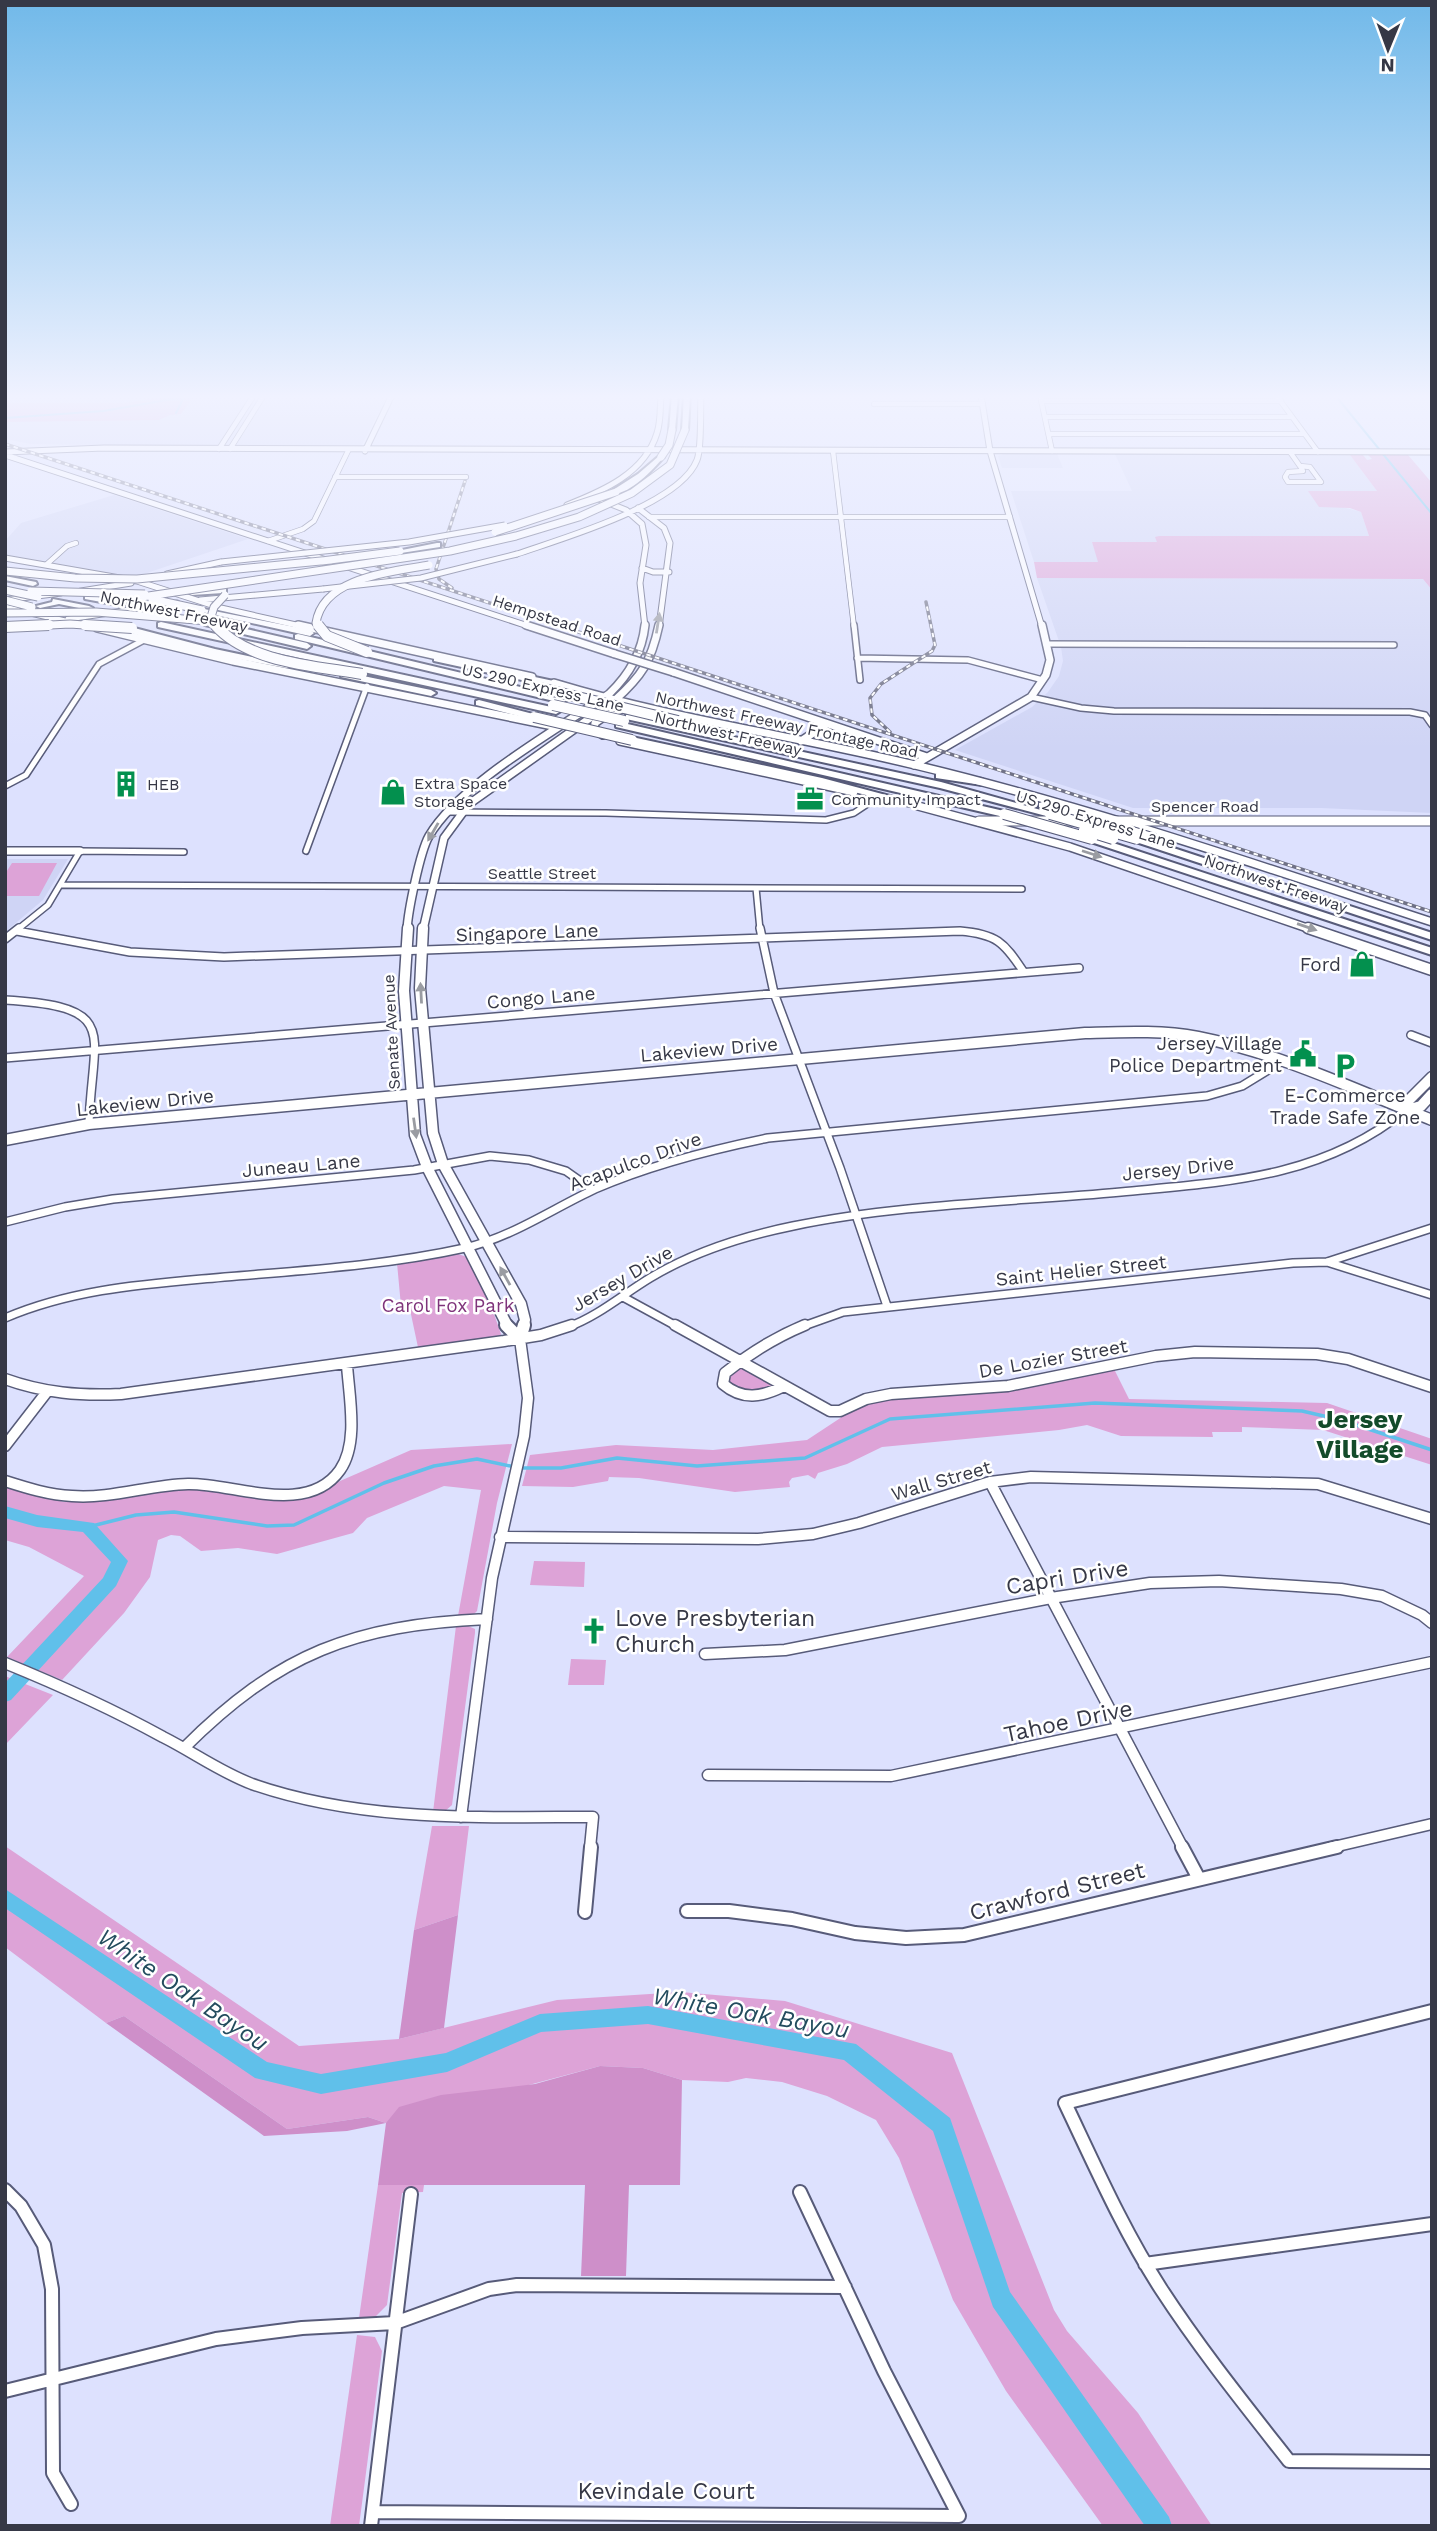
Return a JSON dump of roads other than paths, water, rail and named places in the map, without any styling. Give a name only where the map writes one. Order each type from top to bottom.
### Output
[{"type":"highway","points":[[295,660],[254,650],[227,638],[213,623],[212,610],[225,594],[249,580],[290,567],[466,540],[558,513]]},
{"type":"highway","points":[[5,612],[447,548],[535,526],[569,513]]},
{"type":"highway","points":[[555,704],[473,677],[339,642],[320,630],[315,616],[318,608],[330,595],[360,581],[467,556],[523,539],[589,513]]},
{"type":"highway","points":[[5,612],[428,556],[517,537],[579,518]]},
{"type":"highway","points":[[5,588],[105,594],[253,589],[390,571],[523,539]]},
{"type":"highway","points":[[5,569],[75,578],[136,579],[331,560]]},
{"type":"highway","points":[[5,569],[202,610],[960,783],[1076,814],[1158,832],[1193,857]]},
{"type":"highway","name":"Northwest Freeway","points":[[5,578],[624,721],[928,783],[1137,839],[1432,937]]},
{"type":"highway","name":"US 290 Express Lane","points":[[5,588],[18,587],[555,704]]},
{"type":"highway","name":"Northwest Freeway","points":[[5,588],[482,699],[581,707],[708,745],[1004,814],[1093,839],[1432,952]]},
{"type":"highway","points":[[5,600],[287,671]]},
{"type":"highway","points":[[5,612],[96,612],[179,617],[268,630],[563,686]]},
{"type":"highway","points":[[5,627],[70,624],[131,628],[464,694],[535,718],[609,735],[680,745],[708,745]]},
{"type":"highway","points":[[205,650],[482,699]]},
{"type":"highway","points":[[535,718],[822,781],[926,807]]},
{"type":"highway","name":"US 290 Express Lane","points":[[624,721],[922,787],[1026,814],[1113,839],[1432,945]]},
{"type":"highway","points":[[704,726],[955,779],[982,782]]},
{"type":"highway","points":[[1390,938],[1406,952],[1432,961]]},
{"type":"main road","name":"Hempstead Road","points":[[184,513],[927,757]]},
{"type":"main road","points":[[5,600],[137,581],[221,562],[409,542],[505,525],[540,513]]},
{"type":"main road","points":[[5,627],[196,600],[421,579],[472,568],[517,554],[626,513]]},
{"type":"main road","points":[[630,513],[642,524]]},
{"type":"main road","points":[[644,513],[658,523]]},
{"type":"main road","points":[[914,765],[1031,697],[1043,680],[1050,660],[1009,513]]},
{"type":"main road","points":[[606,520],[629,519],[642,524]]},
{"type":"main road","name":"Senate Avenue","points":[[520,1339],[504,1323],[427,1167],[415,1135],[404,991],[408,919],[428,838],[446,813],[475,786],[614,701],[635,681],[649,661],[670,572],[673,545],[671,536],[658,523]]},
{"type":"main road","name":"Senate Avenue","points":[[520,1339],[525,1320],[521,1304],[443,1164],[433,1133],[422,1023],[420,952],[423,919],[444,838],[462,813],[482,793],[616,688],[642,650],[646,623],[640,584],[645,534],[642,524]]},
{"type":"main road","name":"Northwest Freeway Frontage Road","points":[[5,558],[137,581],[221,608],[466,660],[614,701],[914,765],[1130,825]]},
{"type":"main road","points":[[642,568],[653,572],[670,572]]},
{"type":"main road","points":[[5,600],[97,584],[104,579],[96,573]]},
{"type":"main road","points":[[110,576],[167,574]]},
{"type":"main road","points":[[235,611],[229,606],[230,602],[253,594]]},
{"type":"main road","points":[[98,628],[95,624],[103,619],[189,606],[221,608]]},
{"type":"main road","points":[[5,612],[62,620],[287,671],[535,718],[563,720],[586,700],[585,695],[575,690]]},
{"type":"main road","points":[[586,693],[616,688]]},
{"type":"main road","points":[[609,735],[594,729],[595,723],[614,710],[645,708]]},
{"type":"main road","points":[[535,718],[566,729],[609,735],[996,825],[1432,970]]},
{"type":"main road","points":[[801,741],[827,724]]},
{"type":"main road","name":"Spencer Road","points":[[979,821],[1432,824]]},
{"type":"main road","name":"Spencer Road","points":[[996,825],[1130,825],[1158,832],[1432,824]]},
{"type":"main road","points":[[1158,832],[1432,922]]},
{"type":"main road","points":[[1070,848],[1055,837],[1141,833],[1202,847]]},
{"type":"main road","points":[[5,851],[80,851]]},
{"type":"main road","name":"Lakeview Drive","points":[[5,1140],[89,1124],[1085,1033],[1157,1032],[1199,1037],[1281,1062],[1432,1120]]},
{"type":"main road","name":"Jersey Drive","points":[[1406,1110],[1408,1101],[1432,1077]]},
{"type":"main road","name":"Jersey Drive","points":[[1406,1110],[1421,1105],[1432,1094]]},
{"type":"street","points":[[268,541],[303,529],[314,522],[318,513]]},
{"type":"street","points":[[840,513],[859,680]]},
{"type":"street","points":[[649,517],[1010,517]]},
{"type":"street","points":[[658,523],[671,517]]},
{"type":"street","points":[[47,565],[67,546],[75,543]]},
{"type":"street","points":[[5,786],[26,775],[99,664],[144,640]]},
{"type":"street","points":[[1046,644],[1394,645]]},
{"type":"street","points":[[857,658],[968,660],[1043,680]]},
{"type":"street","points":[[306,851],[368,687]]},
{"type":"street","points":[[1031,697],[1081,708],[1114,711],[1410,712],[1425,715],[1432,725]]},
{"type":"street","points":[[446,813],[609,813],[826,820],[858,814],[878,797]]},
{"type":"street","points":[[5,939],[48,905],[80,851],[184,852]]},
{"type":"street","name":"Seattle Street","points":[[62,885],[1022,889]]},
{"type":"street","points":[[756,888],[761,937],[774,993],[800,1058],[887,1306]]},
{"type":"street","name":"Singapore Lane","points":[[16,931],[101,948],[163,956],[224,957],[420,952],[960,930],[984,933],[1004,942],[1023,971]]},
{"type":"street","name":"Congo Lane","points":[[5,1058],[1079,968]]},
{"type":"street","points":[[5,1000],[41,1002],[79,1014],[94,1030],[95,1051],[89,1124]]},
{"type":"street","points":[[1410,1035],[1432,1043]]},
{"type":"street","name":"Acapulco Drive","points":[[5,1318],[44,1302],[99,1289],[386,1261],[466,1248],[508,1236],[593,1190],[675,1159],[725,1146],[826,1133],[1207,1096],[1242,1086],[1281,1062]]},
{"type":"street","name":"Jersey Drive","points":[[5,1379],[46,1393],[103,1395],[347,1365],[520,1339],[582,1323],[651,1278],[735,1241],[808,1223],[856,1217],[1270,1175],[1316,1163],[1355,1147],[1386,1128],[1406,1110]]},
{"type":"street","name":"Juneau Lane","points":[[5,1222],[65,1207],[114,1199],[427,1167],[490,1157],[521,1159],[566,1171],[593,1190]]},
{"type":"street","name":"Saint Helier Street","points":[[740,1361],[801,1325],[843,1312],[1293,1263],[1327,1262],[1432,1228]]},
{"type":"street","points":[[1327,1262],[1432,1295]]},
{"type":"street","name":"De Lozier Street","points":[[623,1297],[831,1411],[840,1411],[866,1399],[891,1394],[1007,1386],[1156,1356],[1195,1352],[1317,1354],[1348,1359],[1432,1387]]},
{"type":"street","name":"Senate Avenue","points":[[461,1818],[500,1537],[521,1457],[528,1398],[527,1372],[520,1339]]},
{"type":"street","points":[[740,1361],[725,1373],[723,1384],[732,1393],[749,1398],[762,1396],[784,1386]]},
{"type":"street","points":[[5,1481],[56,1495],[81,1497],[187,1484],[278,1495],[315,1487],[332,1478],[344,1462],[350,1412],[347,1365]]},
{"type":"street","points":[[5,1446],[46,1393]]},
{"type":"street","name":"Wall Street","points":[[500,1537],[758,1539],[813,1534],[859,1523],[990,1482],[1031,1477],[1318,1484],[1432,1519]]},
{"type":"street","points":[[990,1482],[1198,1877]]},
{"type":"street","name":"Capri Drive","points":[[705,1654],[785,1650],[1051,1598],[1150,1583],[1219,1581],[1342,1588],[1382,1596],[1422,1615],[1432,1623]]},
{"type":"street","points":[[184,1748],[249,1690],[291,1663],[348,1639],[403,1626],[449,1620],[487,1619]]},
{"type":"street","name":"Tahoe Drive","points":[[708,1775],[891,1776],[1432,1662]]},
{"type":"street","points":[[7,1664],[52,1682],[250,1783],[315,1803],[387,1814],[461,1818],[593,1817],[585,1912]]},
{"type":"street","name":"Crawford Street","points":[[687,1911],[729,1911],[792,1919],[855,1933],[906,1938],[964,1935],[1198,1877],[1432,1824]]},
{"type":"street","points":[[1432,2011],[1065,2103],[1113,2205],[1145,2264],[1193,2337],[1289,2461],[1432,2462]]},
{"type":"street","points":[[5,2190],[21,2206],[44,2245],[52,2290],[53,2473],[71,2504]]},
{"type":"street","points":[[5,2392],[172,2348],[257,2332],[396,2323],[489,2290],[517,2285],[845,2287],[800,2192]]},
{"type":"street","points":[[372,2519],[411,2194]]},
{"type":"street","points":[[1145,2264],[1432,2224]]},
{"type":"street","name":"Kevindale Court","points":[[372,2519],[959,2516],[889,2383],[845,2287]]},
{"type":"waterway","points":[[521,1468],[561,1468],[617,1458],[697,1466],[805,1458],[890,1419],[1095,1403],[1302,1411],[1341,1420],[1432,1450]]},
{"type":"waterway","points":[[88,1527],[136,1515],[174,1512],[267,1526],[294,1525],[384,1483],[434,1466],[477,1459],[515,1467]]},
{"type":"waterway","name":"White Oak Bayou","points":[[5,1512],[37,1521],[88,1527],[120,1561],[110,1582],[5,1695]]},
{"type":"waterway","name":"White Oak Bayou","points":[[5,1897],[262,2071],[321,2084],[447,2062],[540,2023],[648,2015],[849,2051],[942,2125],[1001,2299],[1160,2526]]},
{"type":"railway","points":[[216,513],[1432,912]]},
{"type":"railway","points":[[452,588],[439,579],[436,569],[454,513]]},
{"type":"railway","points":[[890,732],[872,715],[870,698],[881,684],[932,651],[935,645],[926,602]]},
{"type":"place","name":"HEB","points":[[126,784]]},
{"type":"place","name":"Extra Space Storage","points":[[393,792]]},
{"type":"place","name":"Community Impact","points":[[810,799]]},
{"type":"place","name":"Ford","points":[[1362,964]]},
{"type":"place","name":"Jersey Village Police Department","points":[[1303,1054]]},
{"type":"place","name":"E-Commerce Trade Safe Zone","points":[[1345,1066]]},
{"type":"place","name":"Love Presbyterian Church","points":[[594,1631]]},
{"type":"district","name":"Jersey Village","points":[[1360,1434]]},
{"type":"park label","name":"Carol Fox Park","points":[[448,1305]]}]
